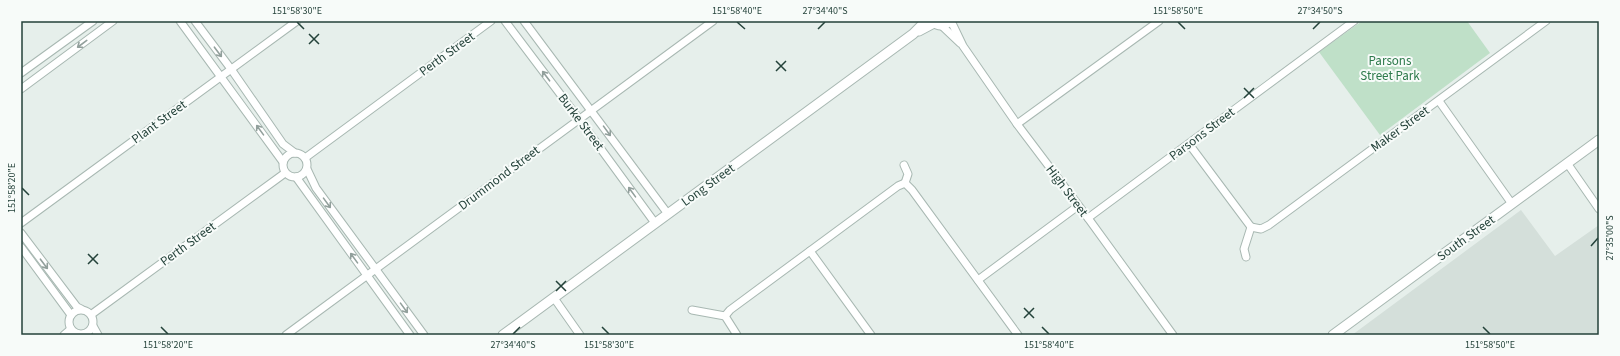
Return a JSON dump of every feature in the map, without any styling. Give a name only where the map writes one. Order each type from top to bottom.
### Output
[{"type":"street","points":[[21,73],[93,21]]},
{"type":"street","points":[[21,89],[113,21]]},
{"type":"street","points":[[180,21],[283,162]]},
{"type":"street","points":[[195,21],[232,69],[283,144],[305,158],[307,170],[316,188],[424,335]]},
{"type":"street","name":"Plant Street","points":[[21,223],[297,21]]},
{"type":"street","name":"Perth Street","points":[[305,158],[492,21]]},
{"type":"street","name":"Burke Street","points":[[505,21],[655,223]]},
{"type":"street","name":"Burke Street","points":[[524,21],[668,214]]},
{"type":"street","name":"Drummond Street","points":[[286,335],[713,21]]},
{"type":"street","points":[[1017,124],[1159,21]]},
{"type":"street","name":"Parsons Street","points":[[1088,218],[1354,21]]},
{"type":"street","name":"Maker Street","points":[[1251,227],[1261,229],[1269,225],[1546,21]]},
{"type":"street","name":"High Street","points":[[939,22],[963,46]]},
{"type":"street","name":"High Street","points":[[939,22],[963,46],[1017,124],[1088,218],[1173,335]]},
{"type":"street","name":"Long Street","points":[[503,335],[913,34],[939,22]]},
{"type":"street","points":[[1439,101],[1512,204]]},
{"type":"street","name":"South Street","points":[[1333,335],[1599,140]]},
{"type":"street","points":[[1189,144],[1251,227],[1244,249],[1246,257]]},
{"type":"street","points":[[295,152],[287,155],[283,162],[282,166],[285,173],[289,176],[296,177],[301,176],[307,170]]},
{"type":"street","points":[[1567,164],[1599,209]]},
{"type":"street","points":[[725,316],[730,310],[898,186],[905,183],[908,174],[904,165]]},
{"type":"street","name":"Perth Street","points":[[92,314],[285,173]]},
{"type":"street","points":[[296,177],[410,335]]},
{"type":"street","points":[[905,183],[912,190],[1018,335]]},
{"type":"street","points":[[978,280],[1078,206]]},
{"type":"street","points":[[21,233],[77,307],[92,314],[93,326],[98,335]]},
{"type":"street","points":[[21,247],[71,315]]},
{"type":"street","points":[[810,251],[871,335]]},
{"type":"street","points":[[554,298],[580,335]]},
{"type":"street","points":[[81,309],[71,315],[69,322],[71,330],[78,334],[84,334],[93,326]]},
{"type":"street","points":[[692,310],[725,316],[736,335]]},
{"type":"street","points":[[64,335],[71,330]]},
{"type":"shaded area","points":[[1521,210],[1555,256],[1599,225],[1599,335],[1352,335]]},
{"type":"green space","name":"Parsons Street Park","points":[[1362,21],[1467,21],[1490,53],[1380,135],[1319,52]]}]
